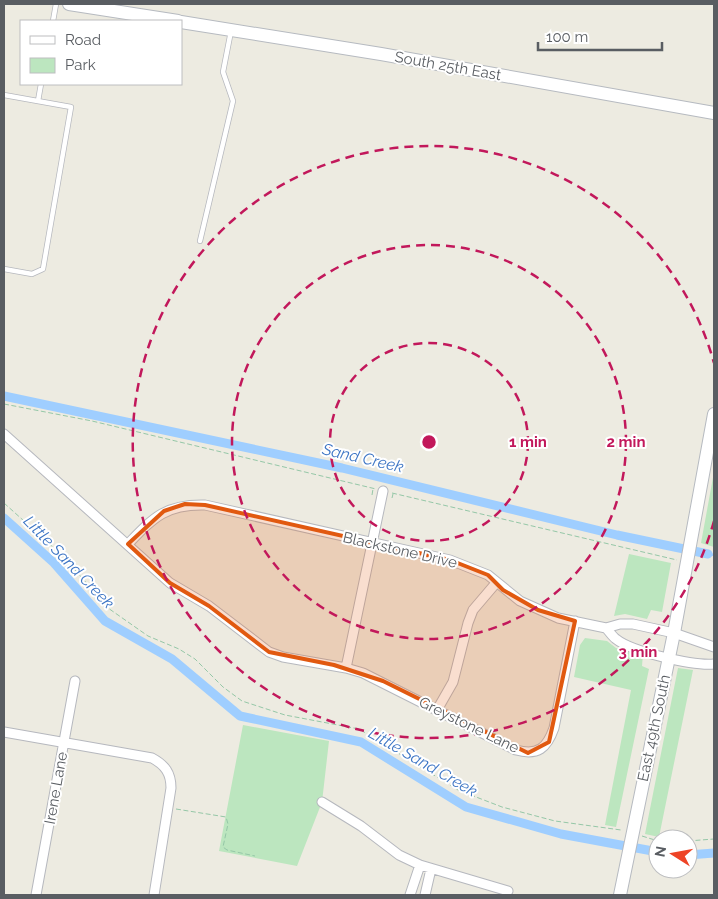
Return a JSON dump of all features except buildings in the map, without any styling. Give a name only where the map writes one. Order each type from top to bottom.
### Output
[{"type":"main road","name":"South 25th East","points":[[69,4],[168,20]]},
{"type":"main road","name":"South 25th East","points":[[182,22],[714,113]]},
{"type":"main road","name":"East 49th South","points":[[620,895],[674,633],[685,562],[714,414]]},
{"type":"street","points":[[4,434],[128,544]]},
{"type":"street","points":[[346,668],[383,491]]},
{"type":"street","name":"Blackstone Drive","points":[[128,544],[164,511],[185,504],[205,505],[299,528],[450,560],[488,575],[520,601],[538,610],[606,628],[620,624],[633,624],[674,633],[714,647]]},
{"type":"street","name":"Greystone Lane","points":[[128,544],[170,583],[209,606],[269,652],[283,657],[346,668],[383,681],[516,750],[528,754],[540,749],[549,742],[554,728],[575,621]]},
{"type":"street","points":[[437,710],[453,682],[468,622],[473,610],[496,583]]},
{"type":"street","name":"Blackstone Drive","points":[[606,628],[616,639],[624,644],[690,663],[714,664]]},
{"type":"street","name":"Irene Lane","points":[[36,895],[75,681]]},
{"type":"street","points":[[4,732],[152,758],[162,763],[172,779],[154,895]]},
{"type":"street","points":[[322,802],[361,826],[399,855],[432,870],[508,891]]},
{"type":"street","points":[[420,865],[410,893],[425,895],[432,870]]},
{"type":"lane","points":[[53,20],[56,4]]},
{"type":"lane","points":[[200,241],[232,101],[223,72],[231,30]]},
{"type":"lane","points":[[38,101],[41,85]]},
{"type":"lane","points":[[4,95],[70,107],[43,269],[32,274],[4,269]]},
{"type":"path","points":[[4,404],[92,421],[685,562]]},
{"type":"path","points":[[372,495],[373,488]]},
{"type":"path","points":[[392,498],[394,493]]},
{"type":"path","points":[[4,503],[64,557],[108,608],[148,636],[179,649],[195,659],[223,687],[242,701],[286,715],[359,729],[458,790],[502,807],[555,822],[648,839]]},
{"type":"path","points":[[168,808],[226,817],[228,824],[223,847],[227,850],[255,856]]},
{"type":"path","points":[[698,840],[714,839]]},
{"type":"highlighted area","points":[[185,504],[205,505],[450,560],[488,575],[503,590],[538,610],[575,621],[549,742],[528,753],[383,681],[334,665],[269,652],[209,606],[170,583],[128,544],[164,511]]},
{"type":"green space","points":[[714,472],[714,547],[701,543]]},
{"type":"green space","points":[[629,554],[671,563],[662,612],[651,610],[647,619],[625,614],[614,616]]},
{"type":"green space","points":[[585,638],[607,641],[616,648],[643,654],[642,666],[649,669],[616,827],[605,825],[631,690],[574,677],[580,645]]},
{"type":"green space","points":[[678,668],[693,670],[661,829],[648,829],[648,835],[645,834]]},
{"type":"green space","points":[[243,725],[329,741],[322,802],[297,866],[219,851]]},
{"type":"waterway","name":"Sand Creek","points":[[4,396],[342,468],[617,535],[708,554]]},
{"type":"waterway","name":"Little Sand Creek","points":[[4,518],[54,563],[105,621],[172,659],[240,716],[361,742],[466,807],[561,834],[648,850]]},
{"type":"waterway","name":"Sand Creek","points":[[708,554],[714,555]]},
{"type":"waterway","name":"Little Sand Creek","points":[[698,854],[714,853]]}]
